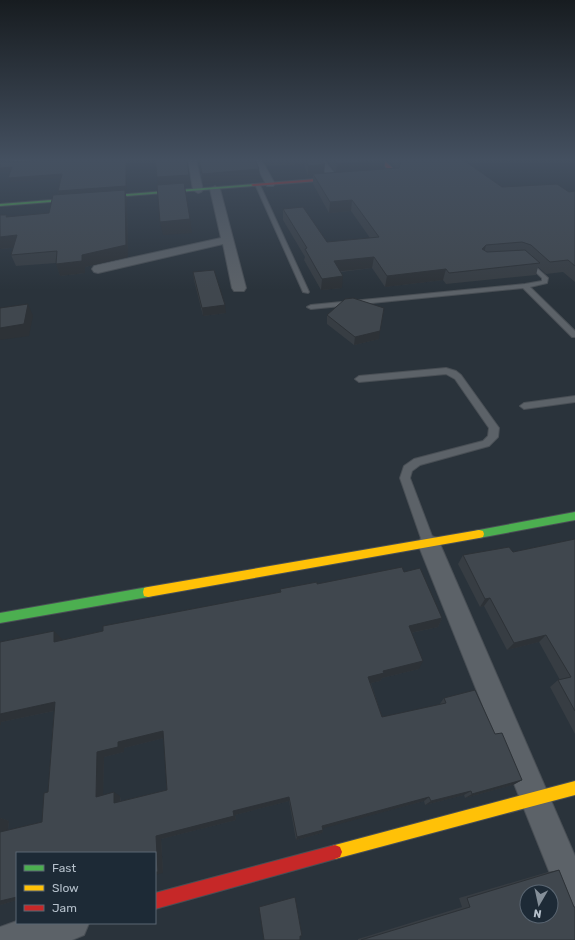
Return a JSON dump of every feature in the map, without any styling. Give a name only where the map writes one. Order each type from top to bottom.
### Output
[{"type":"street","points":[[0,205],[28,203]]},
{"type":"street","points":[[218,203],[240,288]]},
{"type":"street","points":[[98,269],[227,240]]},
{"type":"street","points":[[0,618],[429,544],[575,516]]},
{"type":"street","points":[[429,544],[575,894]]},
{"type":"street","points":[[156,901],[575,788]]},
{"type":"street","points":[[9,940],[68,924]]},
{"type":"lane","points":[[265,203],[306,292]]},
{"type":"lane","points":[[311,307],[525,286],[545,282],[545,278],[524,259]]},
{"type":"lane","points":[[525,286],[575,335]]},
{"type":"lane","points":[[359,379],[446,371],[453,373],[458,377],[494,428],[493,437],[486,444],[417,462],[408,469],[404,478],[429,544]]},
{"type":"lane","points":[[524,406],[575,399]]},
{"type":"building","points":[[51,203],[125,203],[126,245],[82,255],[82,261],[56,264],[57,251],[11,255],[17,235],[0,237],[0,215],[7,215],[6,217],[49,213]]},
{"type":"building","points":[[158,203],[187,203],[190,219],[160,222]]},
{"type":"building","points":[[354,203],[575,203],[575,266],[568,260],[550,262],[531,245],[522,242],[486,245],[482,249],[487,252],[525,250],[540,263],[449,273],[446,269],[387,276],[374,257],[334,261],[343,276],[322,279],[305,249],[307,248],[283,209],[303,207],[327,242],[379,237]]},
{"type":"building","points":[[214,270],[225,305],[202,308],[193,272]]},
{"type":"building","points":[[353,298],[384,308],[380,331],[355,337],[327,315],[345,299]]},
{"type":"building","points":[[28,304],[24,324],[0,328],[0,308]]},
{"type":"building","points":[[575,539],[575,711],[558,680],[571,677],[546,635],[514,643],[490,598],[485,599],[463,555],[509,547],[513,552]]},
{"type":"building","points":[[402,567],[404,572],[420,568],[442,618],[409,626],[423,661],[383,671],[384,673],[368,677],[382,717],[446,703],[444,698],[475,690],[495,734],[502,733],[522,780],[472,794],[471,791],[431,801],[429,797],[322,826],[323,830],[297,837],[289,797],[233,811],[234,816],[156,836],[158,872],[156,872],[156,852],[16,852],[16,897],[0,901],[0,832],[42,822],[44,793],[48,792],[55,702],[0,714],[0,642],[54,631],[54,642],[103,631],[103,626],[281,592],[280,589],[317,582],[317,584]],"holes":[[[163,731],[167,790],[114,803],[114,792],[96,797],[97,752],[118,747],[118,742]]]},
{"type":"building","points":[[559,870],[575,907],[575,940],[361,940],[470,907],[467,898]]},
{"type":"building","points":[[295,897],[302,936],[300,936],[300,940],[264,940],[259,907]]},
{"type":"traffic: fast","points":[[0,205],[27,203]]},
{"type":"traffic: fast","points":[[479,534],[575,516]]},
{"type":"traffic: fast","points":[[0,618],[148,592]]},
{"type":"traffic: slow","points":[[148,592],[479,534]]},
{"type":"traffic: slow","points":[[335,852],[575,788]]},
{"type":"traffic: jam","points":[[156,901],[335,852]]}]
